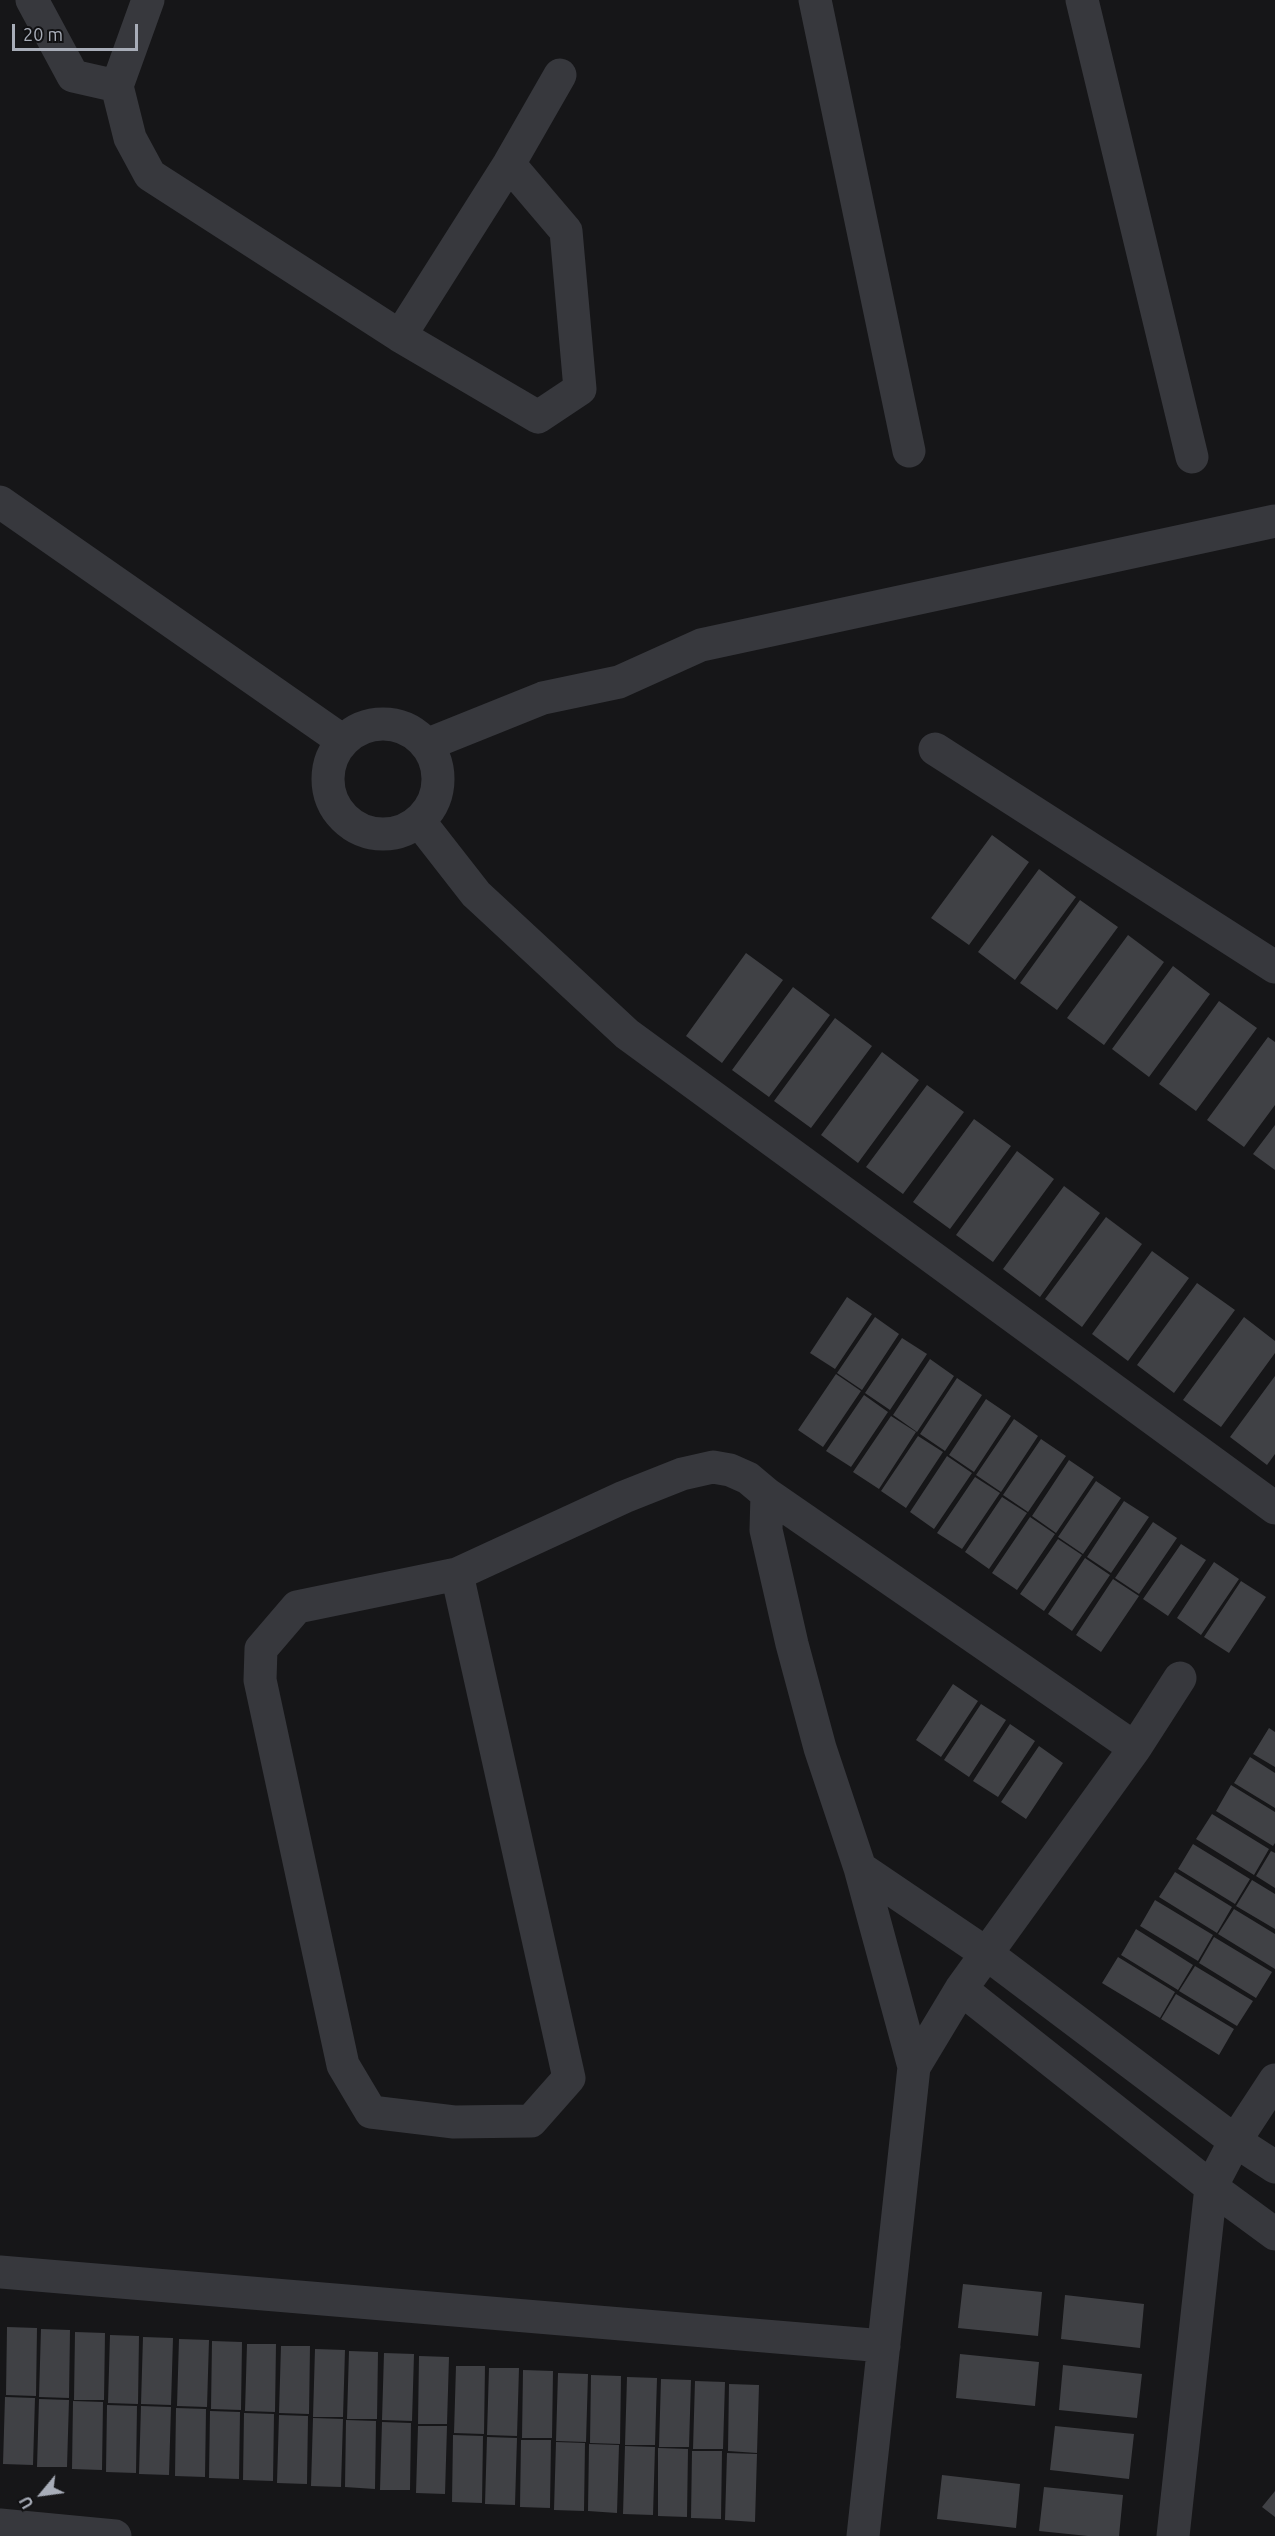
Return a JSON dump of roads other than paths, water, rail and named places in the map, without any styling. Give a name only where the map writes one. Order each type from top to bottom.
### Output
[{"type":"street","points":[[32,0],[73,76],[117,86]]},
{"type":"street","points":[[148,0],[117,86],[130,138],[150,175],[400,336],[538,417],[580,389],[566,231],[509,164]]},
{"type":"street","points":[[815,0],[909,451]]},
{"type":"street","points":[[1082,0],[1192,457]]},
{"type":"street","points":[[400,336],[509,164],[560,75]]},
{"type":"street","points":[[0,502],[343,741]]},
{"type":"street","points":[[426,745],[543,698],[620,682],[702,645],[1275,522]]},
{"type":"street","points":[[384,723],[404,727],[415,733],[436,761],[439,783],[433,804],[419,821],[408,829],[380,834],[367,832],[344,817],[330,792],[328,778],[334,752],[343,741],[365,726],[384,723]]},
{"type":"street","points":[[935,749],[1275,967]]},
{"type":"street","points":[[419,821],[476,894],[627,1034],[1275,1508]]},
{"type":"street","points":[[457,1574],[569,2078],[531,2121],[454,2122],[371,2112],[343,2065],[260,1680],[261,1649],[297,1607],[457,1574],[624,1497],[682,1474],[712,1467],[730,1470],[748,1478],[767,1494],[1135,1748]]},
{"type":"street","points":[[767,1494],[766,1530],[792,1644],[820,1748],[860,1868],[914,2067],[863,2536]]},
{"type":"street","points":[[914,2067],[961,1989],[1135,1748],[1180,1678]]},
{"type":"street","points":[[860,1868],[987,1954],[1235,2141],[1275,2167]]},
{"type":"street","points":[[961,1989],[1211,2187],[1275,2234]]},
{"type":"street","points":[[1173,2536],[1211,2187],[1235,2141],[1275,2080]]},
{"type":"street","points":[[0,2272],[884,2346]]},
{"type":"street","points":[[0,2525],[115,2536]]}]
